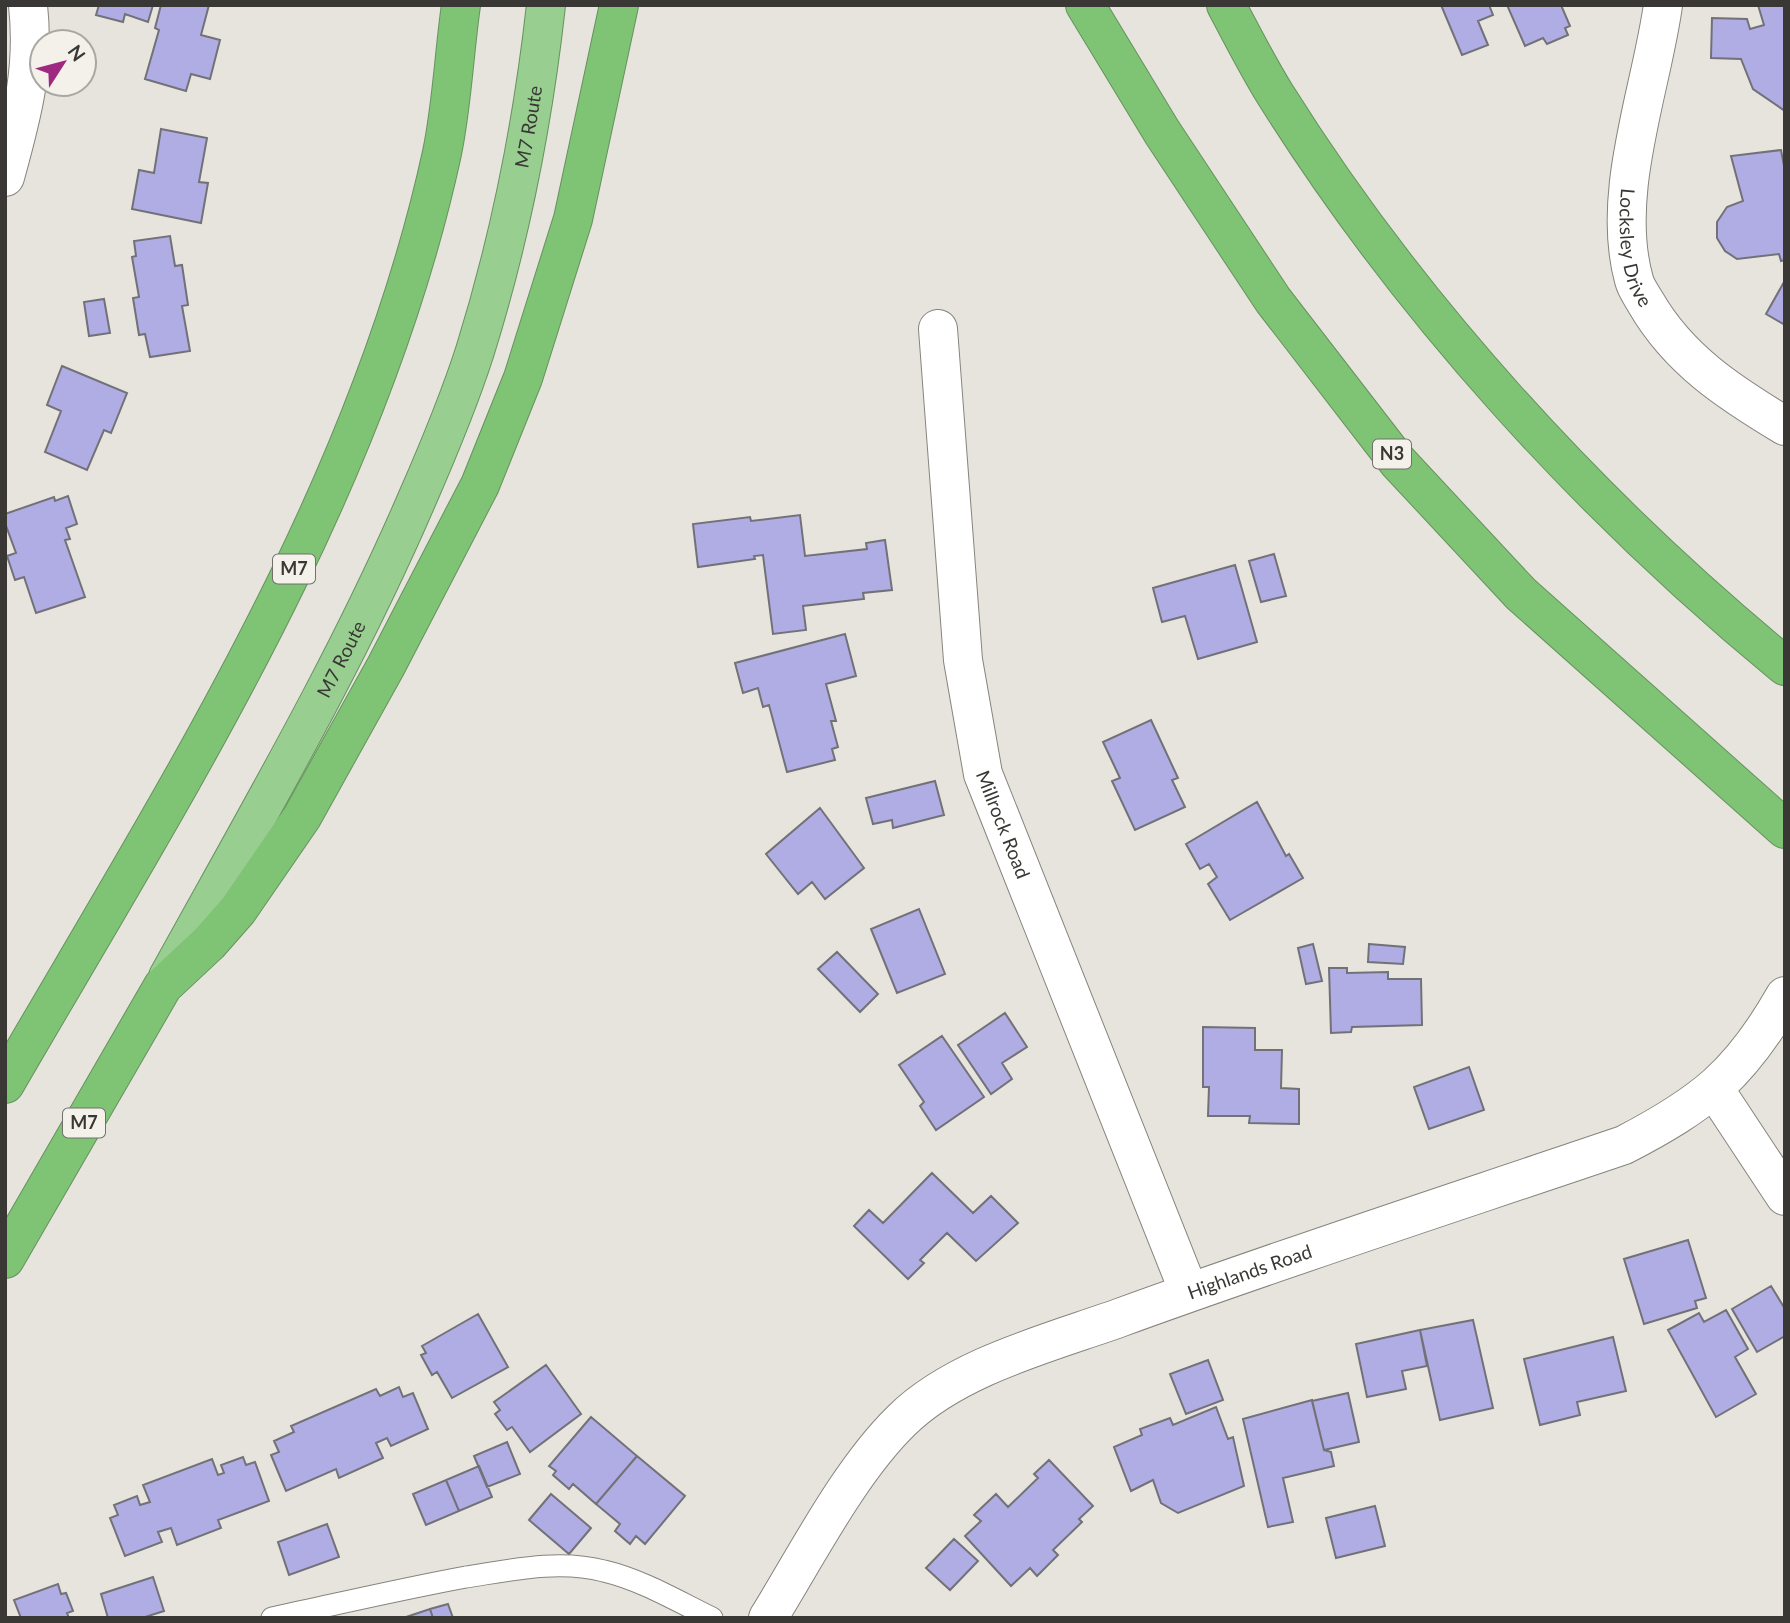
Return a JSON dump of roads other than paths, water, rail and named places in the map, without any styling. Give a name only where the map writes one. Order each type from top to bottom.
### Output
[{"type":"highway","name":"M7","points":[[5,1084],[249,660],[326,501],[373,390],[408,278],[442,151],[461,5]]},
{"type":"highway","name":"M7 Route","points":[[5,1259],[163,986],[335,676],[376,593],[431,466],[474,353],[509,227],[538,81],[546,5]]},
{"type":"highway","points":[[163,986],[209,943],[238,910],[302,817],[374,689],[480,485],[523,378],[573,219],[619,5]]},
{"type":"highway","name":"N3","points":[[1085,5],[1162,132],[1273,300],[1398,462],[1521,594],[1785,829]]},
{"type":"highway","points":[[1226,5],[1274,93],[1371,235],[1516,410],[1707,602],[1785,666]]},
{"type":"street","points":[[5,177],[28,95],[31,35],[27,5]]},
{"type":"street","name":"Locksley Drive","points":[[1664,5],[1629,184],[1627,243],[1634,282],[1657,322],[1693,364],[1738,398],[1785,425]]},
{"type":"street","name":"Millrock Road","points":[[938,329],[963,660],[983,774],[1189,1292]]},
{"type":"street","name":"Highlands Road","points":[[768,1618],[860,1472],[911,1413],[940,1391],[994,1363],[1189,1292],[1624,1144],[1677,1118],[1715,1090],[1746,1058],[1785,996]]},
{"type":"street","points":[[1715,1090],[1785,1196]]},
{"type":"lane","points":[[272,1618],[441,1582],[523,1568],[569,1566],[603,1570],[635,1581],[712,1618]]}]
